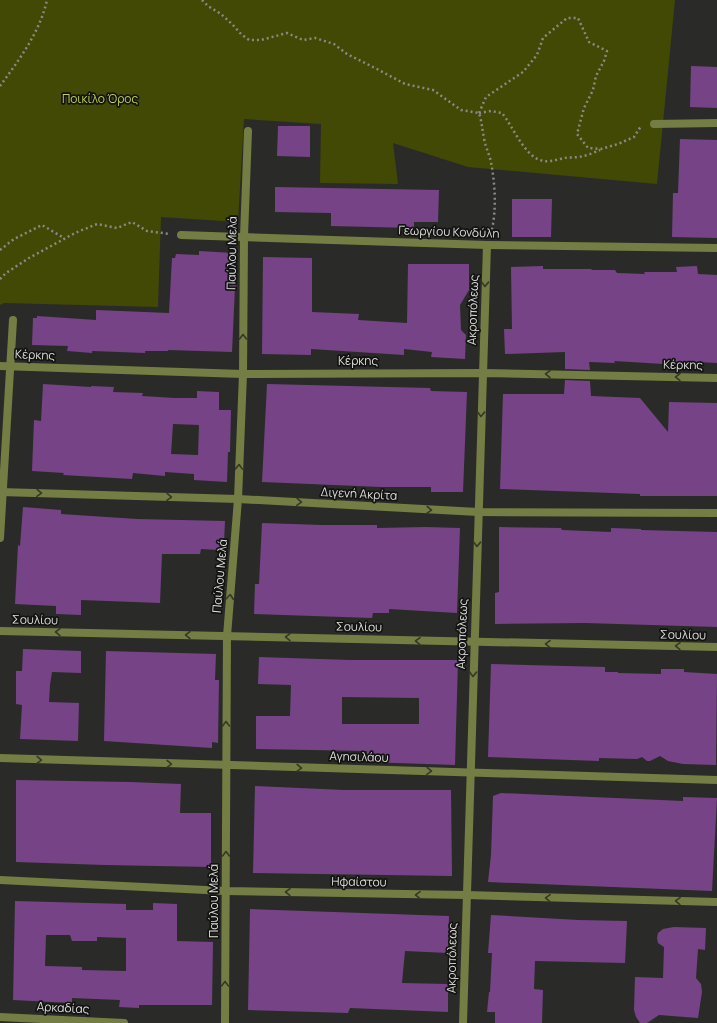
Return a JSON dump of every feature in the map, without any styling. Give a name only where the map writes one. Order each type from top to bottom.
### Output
[{"type":"street","points":[[654,124],[717,122]]},
{"type":"street","name":"Παύλου Μελά","points":[[225,1023],[227,636],[238,499],[243,374],[244,236],[248,131]]},
{"type":"street","name":"Γεωργίου Κονδύλη","points":[[181,235],[487,245],[717,248]]},
{"type":"street","name":"Ακροπόλεως","points":[[463,1023],[487,245]]},
{"type":"street","points":[[0,538],[1,492],[13,320]]},
{"type":"street","name":"Κέρκης","points":[[0,366],[243,374],[483,373],[717,378]]},
{"type":"street","name":"Διγενή Ακρίτα","points":[[1,492],[238,499],[478,512],[717,513]]},
{"type":"street","name":"Σουλίου","points":[[0,631],[717,647]]},
{"type":"street","name":"Αγησιλάου","points":[[0,758],[717,780]]},
{"type":"street","name":"Ηφαίστου","points":[[0,880],[226,891],[717,902]]},
{"type":"street","name":"Αρκαδίας","points":[[0,1017],[124,1023]]},
{"type":"path","points":[[0,86],[19,60],[38,25],[47,0]]},
{"type":"path","points":[[202,0],[208,6],[221,14],[248,40],[261,40],[287,33],[302,40],[315,38],[334,44],[347,54],[405,84],[433,90],[461,110],[479,113],[502,113],[520,141],[529,152],[539,160],[551,162],[566,158],[584,156],[618,144],[634,136],[641,126],[654,124]]},
{"type":"path","points":[[487,245],[495,219],[494,197],[491,162],[479,113],[486,97],[523,72],[536,55],[543,38],[567,18],[578,18],[590,42],[607,51],[604,61],[596,76],[593,90],[584,108],[577,134],[588,148],[601,149]]},
{"type":"path","points":[[0,279],[29,258],[64,238],[96,224],[117,228],[132,222],[148,232],[181,235]]},
{"type":"path","points":[[0,250],[14,239],[42,225],[64,238]]},
{"type":"green space","name":"Ποικίλο Όρος","points":[[0,0],[675,0],[657,184],[468,167],[393,143],[398,184],[320,183],[321,124],[244,119],[238,222],[161,217],[158,307],[4,303],[0,305]]},
{"type":"building","points":[[691,66],[717,67],[717,108],[690,107]]},
{"type":"building","points":[[278,126],[310,126],[310,157],[277,156]]},
{"type":"building","points":[[680,139],[717,140],[717,238],[672,237],[673,193],[678,193]]},
{"type":"building","points":[[275,187],[439,190],[438,222],[414,222],[414,228],[331,226],[331,213],[275,212]]},
{"type":"building","points":[[512,199],[552,199],[551,237],[512,237]]},
{"type":"building","points":[[199,251],[233,253],[232,271],[237,271],[232,352],[168,350],[145,351],[145,353],[92,351],[92,353],[67,351],[68,346],[32,345],[33,318],[37,318],[37,316],[96,320],[96,310],[169,313],[172,258],[175,258],[176,254],[199,255]]},
{"type":"building","points":[[263,257],[312,258],[312,312],[359,314],[358,320],[407,323],[408,264],[469,264],[469,290],[460,305],[461,330],[466,335],[465,359],[431,357],[432,352],[404,349],[404,355],[311,349],[311,355],[262,354]]},
{"type":"building","points":[[543,266],[543,269],[615,270],[617,273],[645,274],[644,272],[677,272],[676,267],[697,266],[698,274],[717,275],[717,363],[697,362],[697,366],[614,361],[615,363],[589,362],[590,370],[565,369],[565,352],[505,354],[504,329],[512,329],[511,267]]},
{"type":"building","points":[[565,380],[590,381],[591,396],[640,398],[668,432],[669,402],[717,403],[717,496],[640,496],[640,494],[500,489],[503,394],[564,394]]},
{"type":"building","points":[[43,384],[114,387],[113,392],[143,393],[142,396],[175,398],[197,398],[197,391],[219,392],[219,410],[231,410],[230,452],[228,452],[227,482],[194,480],[194,474],[165,472],[165,476],[133,473],[132,479],[63,475],[64,473],[32,471],[34,420],[41,421]],"holes":[[[173,424],[199,425],[198,455],[171,454]]]},
{"type":"building","points":[[267,384],[430,388],[431,391],[467,392],[463,492],[431,492],[431,487],[381,487],[262,482]]},
{"type":"building","points":[[23,507],[61,510],[61,514],[137,519],[225,521],[224,543],[219,550],[201,549],[200,554],[162,554],[160,603],[81,600],[81,615],[56,614],[56,606],[15,604],[18,545],[20,546]]},
{"type":"building","points":[[262,523],[377,525],[377,528],[460,528],[457,613],[389,609],[389,613],[373,613],[372,618],[254,614],[255,584],[259,584]]},
{"type":"building","points":[[499,527],[561,528],[562,530],[611,532],[611,528],[717,532],[717,627],[585,623],[495,624],[495,593],[499,592]]},
{"type":"building","points":[[23,649],[81,651],[81,673],[52,672],[49,702],[79,703],[78,741],[20,739],[22,705],[16,704],[16,671],[22,671]]},
{"type":"building","points":[[106,651],[216,654],[215,680],[219,680],[218,743],[212,742],[212,748],[104,741]]},
{"type":"building","points":[[259,657],[350,660],[458,660],[455,765],[367,762],[367,751],[256,749],[256,716],[290,716],[291,685],[258,684]],"holes":[[[342,697],[419,698],[419,724],[342,724]]]},
{"type":"building","points":[[491,664],[605,667],[605,672],[618,673],[661,674],[661,669],[684,669],[684,672],[717,674],[716,765],[683,764],[668,761],[660,756],[650,761],[647,761],[642,757],[637,759],[599,758],[599,761],[488,757]]},
{"type":"building","points":[[16,780],[181,784],[180,813],[211,813],[211,867],[16,862]]},
{"type":"building","points":[[255,786],[344,790],[451,790],[452,876],[253,873]]},
{"type":"building","points":[[501,793],[683,801],[683,797],[717,798],[712,891],[488,882],[491,855],[493,796]]},
{"type":"building","points":[[15,901],[126,904],[126,910],[153,910],[153,903],[177,904],[177,941],[213,942],[212,1005],[139,1005],[139,1008],[119,1007],[120,1000],[72,998],[72,1003],[13,1000]],"holes":[[[46,935],[70,935],[72,941],[97,941],[97,937],[126,938],[126,971],[82,970],[82,967],[45,966]]]},
{"type":"building","points":[[250,909],[449,916],[448,953],[405,951],[402,983],[448,984],[448,1012],[350,1008],[348,1013],[248,1010]]},
{"type":"building","points":[[491,915],[627,921],[625,963],[535,961],[534,989],[543,990],[542,1023],[495,1023],[495,1012],[487,1012],[490,992],[492,953],[488,953]]},
{"type":"building","points":[[674,927],[706,928],[705,950],[698,949],[696,978],[701,984],[702,992],[698,1018],[659,1015],[647,1023],[640,1023],[634,1010],[635,977],[663,978],[664,947],[658,943],[658,933],[663,929]]}]
